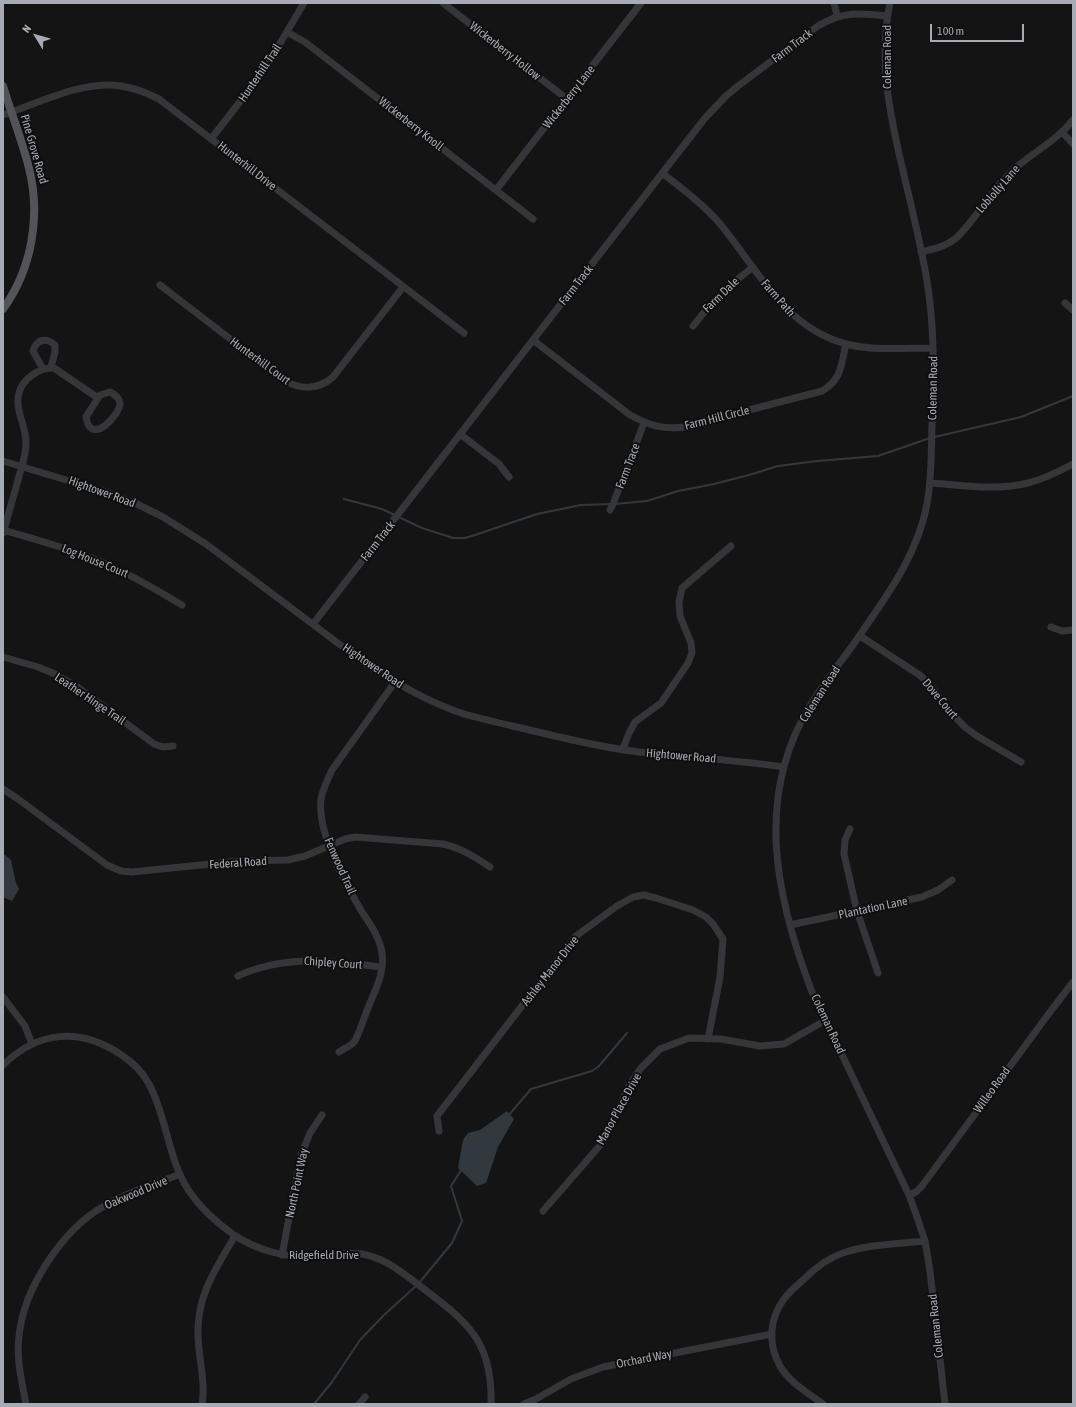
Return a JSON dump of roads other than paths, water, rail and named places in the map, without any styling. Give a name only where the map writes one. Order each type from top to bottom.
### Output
[{"type":"main road","name":"Pine Grove Road","points":[[3,86],[7,114],[29,167],[34,197],[34,215],[30,250],[16,287],[3,309]]},
{"type":"street","name":"Hunterhill Trail","points":[[211,139],[263,72],[304,3]]},
{"type":"street","name":"Wickerberry Hollow","points":[[443,3],[567,99]]},
{"type":"street","name":"Wickerberry Lane","points":[[496,190],[641,3]]},
{"type":"street","points":[[834,3],[837,16]]},
{"type":"street","name":"Coleman Road","points":[[890,3],[887,16],[884,56],[887,96],[930,300],[934,377],[930,483],[927,505],[912,552],[892,587],[860,636],[810,706],[795,735],[784,767],[777,803],[775,840],[779,873],[790,925],[812,992],[909,1195],[925,1241],[930,1271],[945,1404]]},
{"type":"street","name":"Farm Track","points":[[313,624],[705,118],[726,96],[818,26],[837,16],[857,13],[887,16]]},
{"type":"street","name":"Wickerberry Knoll","points":[[287,32],[305,42],[533,219]]},
{"type":"street","name":"Hunterhill Drive","points":[[7,114],[83,87],[102,85],[121,86],[142,91],[159,98],[464,333]]},
{"type":"street","name":"Loblolly Lane","points":[[921,252],[940,248],[955,239],[1009,173],[1025,159],[1062,132],[1073,120]]},
{"type":"street","points":[[1062,132],[1073,144]]},
{"type":"street","name":"Farm Path","points":[[662,173],[693,197],[709,212],[722,226],[780,303],[797,319],[819,334],[846,344],[872,348],[933,348]]},
{"type":"street","name":"Farm Dale","points":[[693,326],[718,295],[753,267]]},
{"type":"street","name":"Hunterhill Court","points":[[160,285],[285,381],[294,386],[306,388],[320,386],[333,377],[403,287]]},
{"type":"street","points":[[1065,302],[1073,310]]},
{"type":"street","points":[[43,369],[33,350],[37,342],[42,340],[50,341],[55,345],[51,368]]},
{"type":"street","name":"Farm Hill Circle","points":[[533,340],[630,415],[644,423],[663,428],[684,427],[822,391],[831,386],[838,378],[846,344]]},
{"type":"street","points":[[3,531],[26,450],[26,441],[18,407],[19,393],[25,383],[37,372],[43,369],[51,368],[59,370],[98,398]]},
{"type":"street","points":[[110,392],[115,394],[120,403],[119,408],[101,429],[90,427],[86,417],[98,398],[110,392]]},
{"type":"street","name":"Farm Trace","points":[[610,510],[644,423]]},
{"type":"street","points":[[460,434],[499,464],[509,477]]},
{"type":"street","name":"Hightower Road","points":[[3,461],[106,492],[135,503],[163,518],[206,544],[367,665],[428,700],[463,713],[572,741],[623,750],[761,763],[784,767]]},
{"type":"street","points":[[930,483],[992,487],[1011,486],[1043,478],[1073,464]]},
{"type":"street","name":"Log House Court","points":[[3,531],[61,547],[100,561],[141,581],[182,605]]},
{"type":"street","points":[[623,750],[635,722],[661,702],[688,663],[692,653],[691,643],[680,616],[679,602],[682,588],[731,546]]},
{"type":"street","points":[[1051,627],[1062,631],[1073,630]]},
{"type":"street","name":"Dove Court","points":[[860,636],[921,676],[935,691],[951,714],[977,736],[1021,762]]},
{"type":"street","name":"Leather Hinge Trail","points":[[3,657],[38,667],[55,674],[76,686],[154,744],[163,747],[173,746]]},
{"type":"street","name":"Fenwood Trail","points":[[339,1052],[354,1042],[379,982],[382,967],[382,952],[378,939],[347,885],[330,845],[321,813],[322,798],[325,784],[332,770],[395,682]]},
{"type":"street","name":"Federal Road","points":[[3,789],[107,865],[121,871],[132,872],[240,861],[288,860],[305,856],[346,839],[356,837],[443,844],[464,850],[490,867]]},
{"type":"street","points":[[850,829],[845,840],[844,854],[857,911],[878,974]]},
{"type":"street","name":"Plantation Lane","points":[[790,925],[922,897],[938,890],[952,880]]},
{"type":"street","name":"Ashley Manor Drive","points":[[439,1130],[437,1116],[576,936],[617,906],[634,897],[644,895],[693,910],[706,917],[713,924],[723,939],[720,976],[708,1039]]},
{"type":"street","name":"Chipley Court","points":[[238,976],[250,970],[284,962],[303,960],[326,960],[382,967]]},
{"type":"street","name":"Willeo Road","points":[[909,1195],[916,1192],[922,1186],[1046,1016],[1073,982]]},
{"type":"street","points":[[3,997],[25,1026],[32,1044]]},
{"type":"street","name":"Manor Place Drive","points":[[543,1211],[603,1142],[630,1084],[660,1049],[689,1038],[721,1039],[760,1046],[784,1044],[826,1020]]},
{"type":"street","name":"Ridgefield Drive","points":[[3,1065],[13,1056],[32,1044],[48,1039],[72,1036],[85,1038],[112,1049],[129,1060],[143,1075],[153,1093],[180,1174],[189,1191],[218,1223],[236,1236],[258,1247],[282,1255],[308,1257],[361,1254],[381,1260],[399,1270],[456,1313],[474,1334],[483,1350],[489,1369],[492,1387],[491,1404]]},
{"type":"street","name":"North Point Way","points":[[282,1255],[301,1155],[310,1133],[322,1115]]},
{"type":"street","name":"Oakwood Drive","points":[[26,1404],[18,1357],[18,1338],[21,1322],[32,1288],[56,1250],[74,1228],[103,1206],[180,1174]]},
{"type":"street","points":[[202,1404],[203,1379],[198,1335],[200,1306],[211,1277],[236,1236]]},
{"type":"street","points":[[823,1404],[796,1384],[784,1371],[775,1356],[772,1345],[772,1334],[775,1316],[784,1299],[810,1272],[826,1261],[842,1253],[859,1248],[925,1241]]},
{"type":"street","name":"Orchard Way","points":[[524,1404],[536,1399],[571,1379],[603,1367],[772,1334]]},
{"type":"street","points":[[359,1404],[365,1397]]},
{"type":"waterway","points":[[615,504],[647,501],[678,491],[714,484],[778,466],[878,456],[930,438],[1021,417],[1073,396]]},
{"type":"waterway","points":[[344,499],[382,509],[422,528],[453,538],[465,538],[537,514],[581,505],[611,504]]},
{"type":"waterway","points":[[508,1116],[531,1089],[592,1071],[599,1066],[627,1033]]},
{"type":"waterway","points":[[419,1283],[452,1243],[462,1221],[451,1186],[462,1169]]},
{"type":"waterway","points":[[314,1404],[332,1382],[360,1340],[384,1315],[416,1286]]}]
